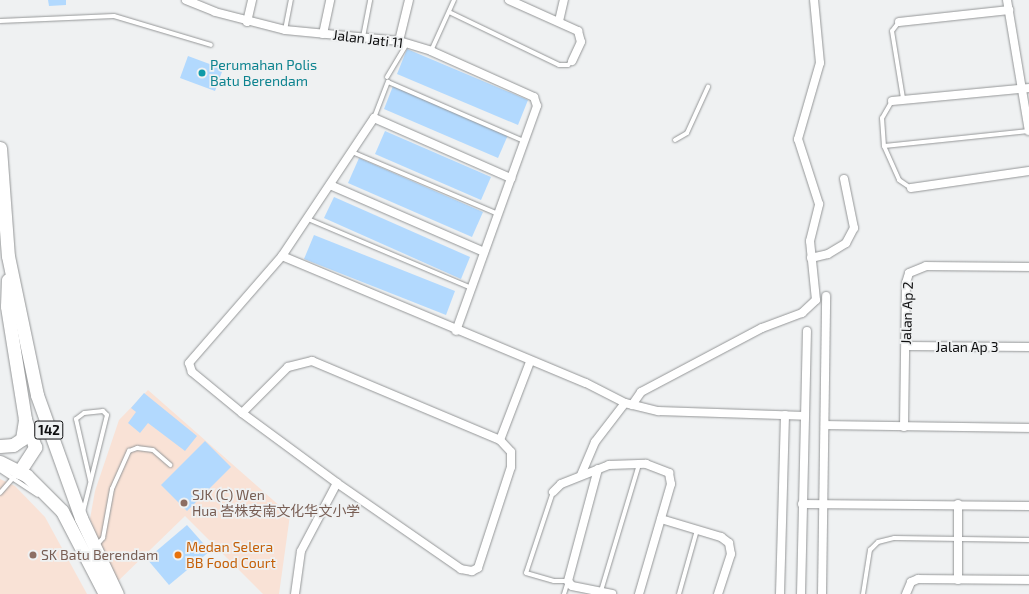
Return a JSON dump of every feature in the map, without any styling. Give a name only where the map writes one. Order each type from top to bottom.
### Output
[{"type":"main road","name":"142","points":[[0,148],[8,256],[37,395],[75,520],[97,578],[105,594]]},
{"type":"main road","points":[[0,462],[16,475],[35,447],[26,419],[7,306],[8,256]]},
{"type":"main road","points":[[0,446],[13,445],[22,439],[26,419]]},
{"type":"main road","name":"142","points":[[16,475],[46,492],[75,520],[95,547],[117,594]]},
{"type":"street","name":"Jalan Jati 11","points":[[186,0],[247,22],[285,30],[403,42],[431,51],[531,94],[537,106],[524,141]]},
{"type":"street","points":[[247,22],[252,0]]},
{"type":"street","points":[[323,34],[330,0]]},
{"type":"street","points":[[403,42],[409,0]]},
{"type":"street","points":[[509,0],[523,3],[559,21],[581,35],[572,61]]},
{"type":"street","points":[[559,21],[564,0]]},
{"type":"street","points":[[581,476],[595,442],[641,392],[762,328],[812,306],[816,300],[811,258],[811,230],[819,204],[798,139],[820,63],[814,0]]},
{"type":"street","points":[[1007,0],[1025,88],[1029,131]]},
{"type":"street","points":[[899,22],[1009,10]]},
{"type":"street","points":[[892,101],[903,98],[1025,88]]},
{"type":"street","points":[[242,413],[288,367],[312,361],[500,440],[511,452],[511,466],[481,562],[472,571],[461,569],[410,530],[337,483],[242,413],[192,372],[188,363],[282,256],[374,118],[511,178]]},
{"type":"street","points":[[456,330],[524,141]]},
{"type":"street","points":[[911,188],[1029,172]]},
{"type":"street","points":[[811,258],[828,254],[846,243],[854,228],[844,179]]},
{"type":"street","points":[[330,185],[484,252]]},
{"type":"street","points":[[282,256],[530,362],[586,383],[629,404],[658,411],[805,416]]},
{"type":"street","name":"Jalan Ap 2","points":[[904,427],[906,283],[913,269],[1029,267]]},
{"type":"street","points":[[822,594],[826,425],[826,296]]},
{"type":"street","points":[[801,594],[807,331]]},
{"type":"street","name":"Jalan Ap 3","points":[[906,346],[1029,347]]},
{"type":"street","points":[[500,440],[530,362]]},
{"type":"street","points":[[780,594],[784,415]]},
{"type":"street","points":[[826,425],[1029,428]]},
{"type":"street","points":[[553,492],[561,484],[598,469],[639,464],[664,469],[672,479],[639,594]]},
{"type":"street","points":[[598,469],[568,580],[572,586],[612,594]]},
{"type":"street","points":[[295,594],[301,551],[337,483]]},
{"type":"street","points":[[802,504],[958,504],[1029,506]]},
{"type":"street","points":[[958,504],[958,580]]},
{"type":"street","points":[[661,519],[726,539],[731,548],[718,594]]},
{"type":"street","points":[[906,594],[911,582],[918,579],[1029,580]]},
{"type":"lane","points":[[285,30],[291,0]]},
{"type":"lane","points":[[363,37],[370,0]]},
{"type":"lane","points":[[431,51],[454,0]]},
{"type":"lane","points":[[449,12],[559,65],[568,65],[572,61]]},
{"type":"lane","points":[[0,21],[114,16],[211,45]]},
{"type":"lane","points":[[899,22],[892,31],[903,98]]},
{"type":"lane","points":[[387,77],[403,42]]},
{"type":"lane","points":[[374,118],[388,82],[524,141]]},
{"type":"lane","points":[[675,140],[687,133],[708,87]]},
{"type":"lane","points":[[892,101],[882,118],[884,146],[899,180],[911,188]]},
{"type":"lane","points":[[884,146],[1029,131]]},
{"type":"lane","points":[[352,152],[498,214]]},
{"type":"lane","points":[[308,219],[471,288]]},
{"type":"lane","points":[[75,520],[90,480],[107,415],[102,411],[84,413],[76,419],[90,480]]},
{"type":"lane","points":[[95,547],[103,538],[112,489],[129,452],[137,448],[153,450],[170,465]]},
{"type":"lane","points":[[601,591],[639,464]]},
{"type":"lane","points":[[0,470],[16,475],[0,493]]},
{"type":"lane","points":[[553,492],[526,573],[554,581],[568,580],[564,594]]},
{"type":"lane","points":[[680,594],[697,530]]},
{"type":"lane","points":[[863,594],[870,550],[878,542],[894,538],[1029,540]]},
{"type":"shaded area","name":"SJK (C) Wen Hua 峇株安南文化华文小学","points":[[148,390],[290,515],[279,594],[263,594],[185,516],[115,584],[90,519],[95,491],[119,420]]},
{"type":"shaded area","name":"SK Batu Berendam","points":[[0,479],[15,486],[45,517],[87,594],[0,594]]},
{"type":"building","points":[[48,0],[66,0],[66,5],[49,6]]},
{"type":"building","points":[[407,49],[528,100],[518,125],[397,74]]},
{"type":"building","name":"Perumahan Polis Batu Berendam","points":[[188,56],[223,69],[215,91],[180,78]]},
{"type":"building","points":[[393,86],[508,135],[498,158],[384,109]]},
{"type":"building","points":[[385,131],[491,177],[481,200],[375,154]]},
{"type":"building","points":[[359,158],[483,212],[472,237],[348,183]]},
{"type":"building","points":[[334,197],[470,257],[461,279],[324,218]]},
{"type":"building","points":[[314,235],[455,291],[446,315],[304,259]]},
{"type":"building","points":[[144,393],[197,436],[185,451],[148,423],[140,433],[128,423],[136,412],[131,408]]},
{"type":"building","points":[[205,441],[231,467],[187,511],[161,485]]},
{"type":"building","name":"Medan Selera BB Food Court","points":[[187,525],[210,551],[169,585],[147,559]]},
{"type":"place","name":"Perumahan Polis Batu Berendam","points":[[202,73]]},
{"type":"place","name":"SJK (C) Wen Hua 峇株安南文化华文小学","points":[[184,503]]},
{"type":"place","name":"SK Batu Berendam","points":[[33,555]]},
{"type":"place","name":"Medan Selera BB Food Court","points":[[178,555]]}]
